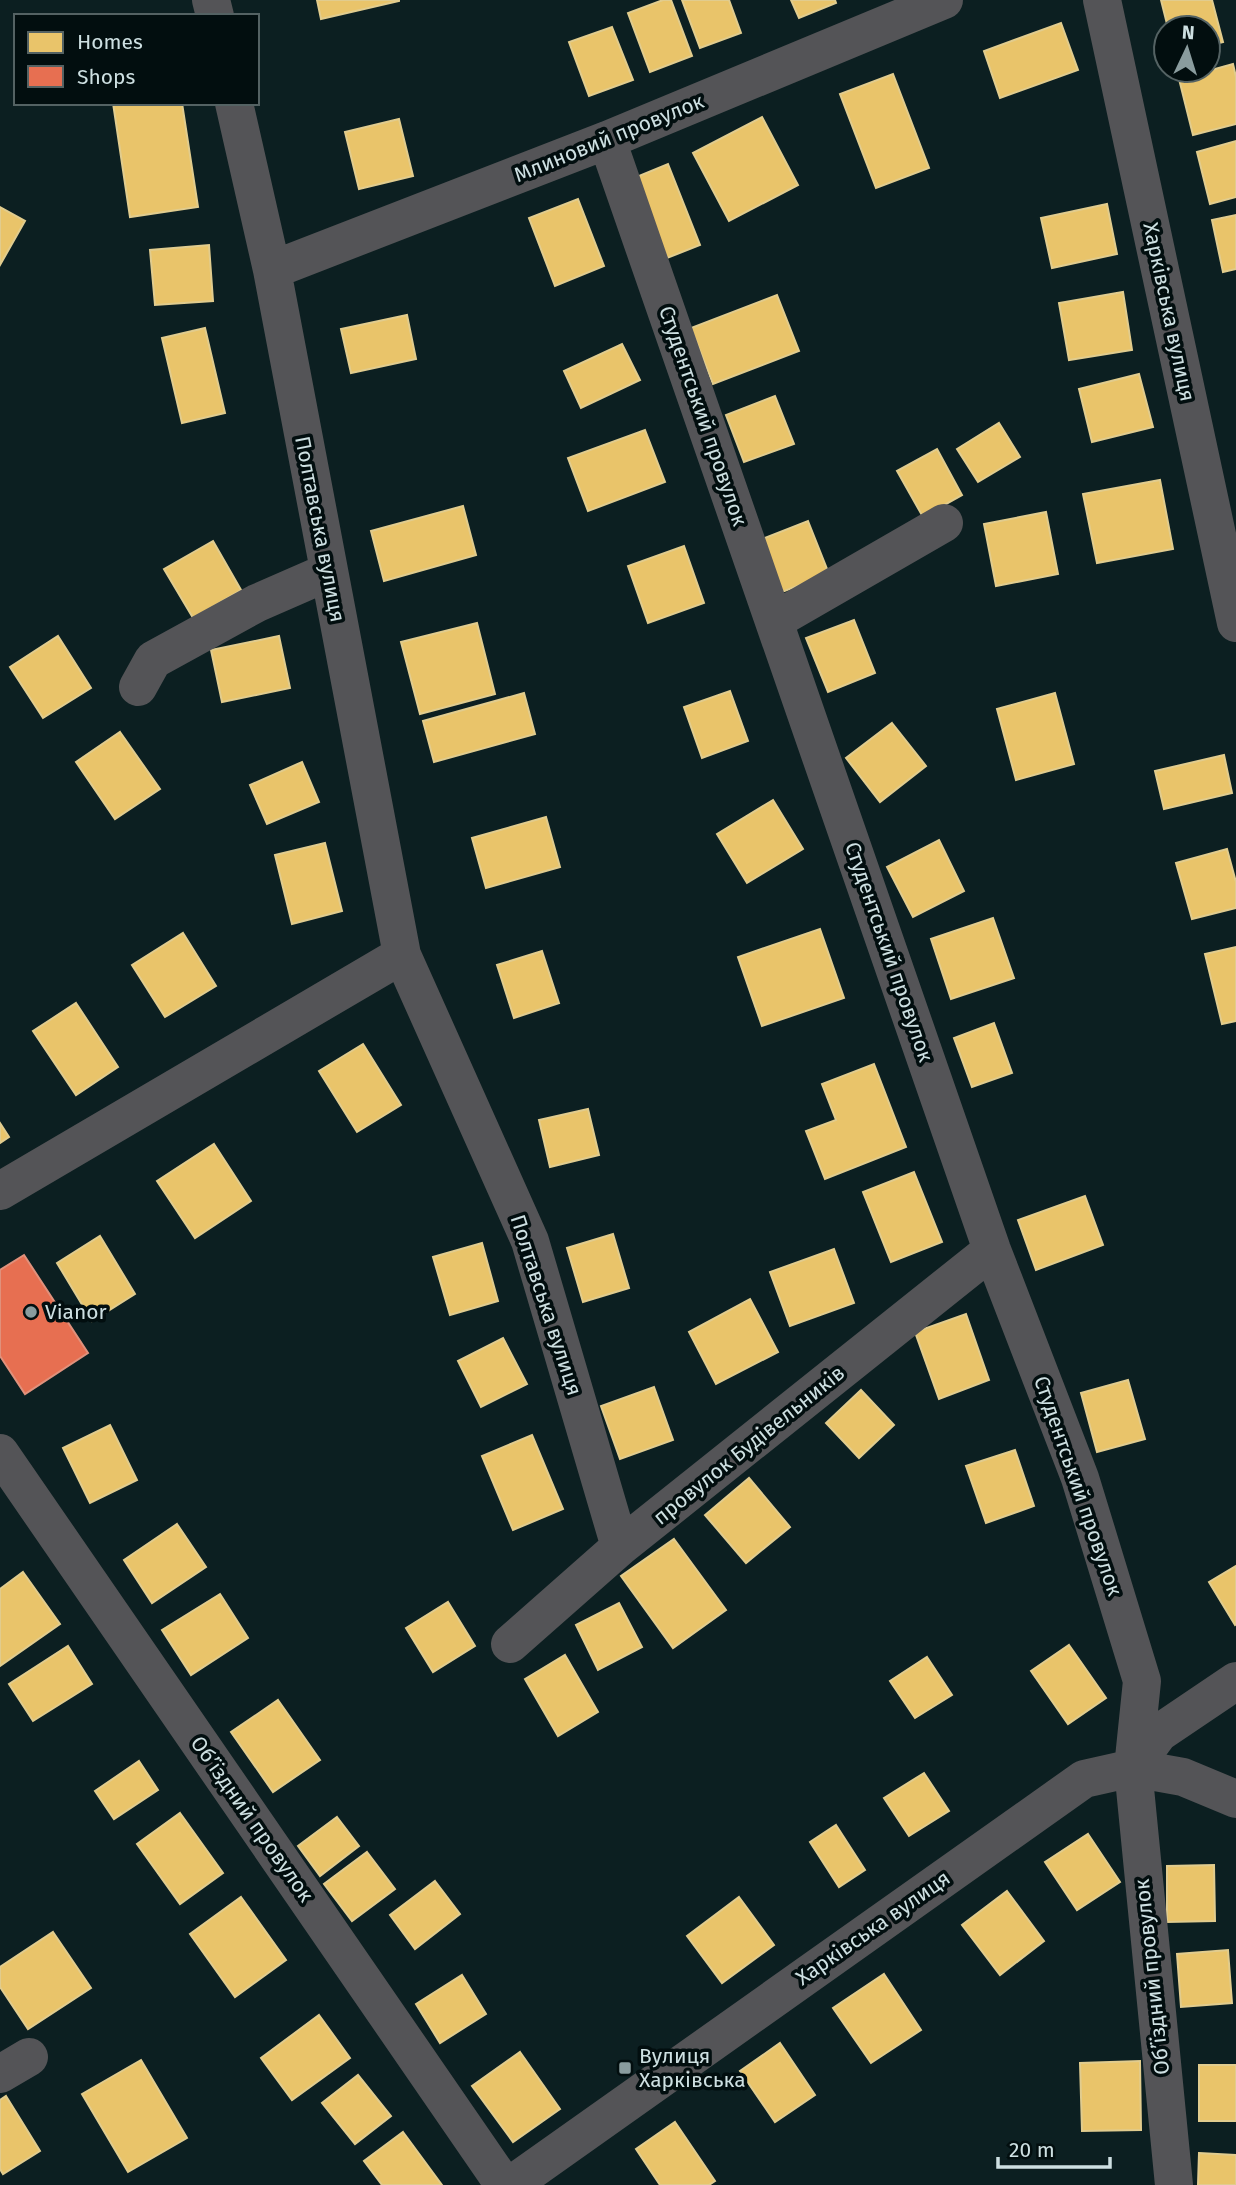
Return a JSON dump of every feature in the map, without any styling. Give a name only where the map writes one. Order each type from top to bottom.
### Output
[{"type":"street","name":"Млиновий провулок","points":[[272,270],[607,140],[944,0]]},
{"type":"street","name":"Харківська вулиця","points":[[1102,0],[1236,623]]},
{"type":"street","name":"Полтавська вулиця","points":[[234,105],[272,270],[402,955],[530,1241],[621,1547]]},
{"type":"street","name":"Студентський провулок","points":[[607,140],[992,1251],[1080,1478],[1142,1681],[1132,1768]]},
{"type":"street","points":[[774,621],[944,523]]},
{"type":"street","points":[[138,687],[153,660],[257,603],[328,572]]},
{"type":"street","points":[[0,1191],[402,955]]},
{"type":"street","name":"провулок Будівельників","points":[[510,1644],[621,1547],[992,1251]]},
{"type":"street","name":"Обʼїздний провулок","points":[[0,1453],[504,2185]]},
{"type":"street","points":[[1236,1682],[1159,1733],[1132,1768],[1183,1777],[1236,1799]]},
{"type":"street","name":"Харківська вулиця","points":[[511,2185],[1084,1779],[1132,1768]]},
{"type":"street","name":"Обʼїздний провулок","points":[[1132,1768],[1174,2185]]},
{"type":"building: Homes","points":[[317,0],[399,0],[399,1],[321,19]]},
{"type":"building: Homes","points":[[663,0],[671,0],[692,56],[650,72],[628,13]]},
{"type":"building: Homes","points":[[682,0],[729,0],[741,33],[700,48]]},
{"type":"building: Homes","points":[[791,0],[835,0],[836,3],[799,18]]},
{"type":"building: Homes","points":[[1161,0],[1212,0],[1216,14],[1164,14]]},
{"type":"building: Homes","points":[[1061,23],[1078,70],[1000,98],[984,51]]},
{"type":"building: Homes","points":[[612,27],[633,80],[589,96],[569,42]]},
{"type":"building: Homes","points":[[1233,64],[1236,77],[1236,124],[1193,135],[1180,84],[1222,84],[1222,67]]},
{"type":"building: Homes","points":[[893,74],[929,168],[876,188],[840,94]]},
{"type":"building: Homes","points":[[113,105],[182,105],[198,207],[130,217]]},
{"type":"building: Homes","points":[[762,117],[798,185],[729,221],[693,153]]},
{"type":"building: Homes","points":[[399,119],[413,176],[359,189],[345,132]]},
{"type":"building: Homes","points":[[1236,141],[1236,197],[1210,204],[1197,152]]},
{"type":"building: Homes","points":[[668,164],[700,245],[667,258],[634,178]]},
{"type":"building: Homes","points":[[578,199],[604,266],[555,286],[529,218]]},
{"type":"building: Homes","points":[[1107,204],[1117,254],[1052,268],[1041,218]]},
{"type":"building: Homes","points":[[0,207],[25,221],[0,265]]},
{"type":"building: Homes","points":[[1236,215],[1236,269],[1223,272],[1212,220]]},
{"type":"building: Homes","points":[[209,245],[213,301],[155,305],[150,250]]},
{"type":"building: Homes","points":[[1123,292],[1132,350],[1069,360],[1059,303]]},
{"type":"building: Homes","points":[[777,295],[799,351],[713,384],[691,328]]},
{"type":"building: Homes","points":[[407,315],[416,359],[351,373],[341,329]]},
{"type":"building: Homes","points":[[205,328],[225,413],[182,423],[162,338]]},
{"type":"building: Homes","points":[[622,344],[640,380],[581,408],[564,371]]},
{"type":"building: Homes","points":[[1139,374],[1153,427],[1092,442],[1079,389]]},
{"type":"building: Homes","points":[[775,396],[794,444],[744,462],[726,415]]},
{"type":"building: Homes","points":[[999,423],[1020,457],[978,482],[957,449]]},
{"type":"building: Homes","points":[[645,430],[665,482],[588,511],[568,458]]},
{"type":"building: Homes","points":[[937,449],[962,495],[923,517],[897,471]]},
{"type":"building: Homes","points":[[1160,480],[1173,549],[1097,563],[1083,494]]},
{"type":"building: Homes","points":[[463,506],[476,555],[384,581],[371,531]]},
{"type":"building: Homes","points":[[1046,512],[1058,574],[996,586],[984,524]]},
{"type":"building: Homes","points":[[808,521],[829,574],[782,592],[762,539]]},
{"type":"building: Homes","points":[[213,541],[241,590],[193,618],[164,569]]},
{"type":"building: Homes","points":[[684,546],[704,603],[648,623],[628,566]]},
{"type":"building: Homes","points":[[854,620],[875,673],[828,692],[806,638]]},
{"type":"building: Homes","points":[[477,623],[495,694],[420,714],[401,642]]},
{"type":"building: Homes","points":[[58,636],[91,688],[43,718],[10,667]]},
{"type":"building: Homes","points":[[279,636],[290,688],[222,702],[211,650]]},
{"type":"building: Homes","points":[[730,691],[748,741],[702,758],[684,707]]},
{"type":"building: Homes","points":[[524,693],[535,734],[434,762],[423,721]]},
{"type":"building: Homes","points":[[1055,693],[1074,764],[1016,780],[997,709]]},
{"type":"building: Homes","points":[[892,723],[926,766],[880,802],[846,758]]},
{"type":"building: Homes","points":[[120,732],[160,789],[115,819],[76,762]]},
{"type":"building: Homes","points":[[1224,755],[1232,793],[1164,809],[1155,771]]},
{"type":"building: Homes","points":[[302,762],[319,802],[267,824],[250,785]]},
{"type":"building: Homes","points":[[773,800],[803,849],[747,883],[717,834]]},
{"type":"building: Homes","points":[[546,817],[560,867],[486,888],[472,838]]},
{"type":"building: Homes","points":[[939,840],[964,891],[913,917],[887,867]]},
{"type":"building: Homes","points":[[325,843],[342,911],[292,924],[275,855]]},
{"type":"building: Homes","points":[[1227,849],[1236,882],[1236,908],[1192,919],[1176,863]]},
{"type":"building: Homes","points":[[993,918],[1014,978],[951,999],[931,939]]},
{"type":"building: Homes","points":[[820,929],[844,998],[762,1026],[738,957]]},
{"type":"building: Homes","points":[[183,933],[216,986],[165,1017],[132,965]]},
{"type":"building: Homes","points":[[1236,947],[1236,1021],[1222,1024],[1205,954]]},
{"type":"building: Homes","points":[[542,951],[559,1003],[514,1018],[497,965]]},
{"type":"building: Homes","points":[[76,1003],[118,1067],[76,1095],[33,1031]]},
{"type":"building: Homes","points":[[994,1023],[1012,1073],[972,1087],[954,1038]]},
{"type":"building: Homes","points":[[363,1044],[401,1105],[357,1132],[319,1071]]},
{"type":"building: Homes","points":[[874,1064],[906,1147],[825,1179],[806,1131],[836,1120],[822,1084]]},
{"type":"building: Homes","points":[[588,1109],[599,1155],[550,1167],[539,1120]]},
{"type":"building: Homes","points":[[0,1123],[9,1137],[0,1143]]},
{"type":"building: Homes","points":[[214,1144],[251,1201],[195,1238],[157,1181]]},
{"type":"building: Homes","points":[[914,1172],[942,1242],[891,1262],[863,1192]]},
{"type":"building: Homes","points":[[1085,1196],[1103,1245],[1036,1270],[1018,1220]]},
{"type":"building: Homes","points":[[613,1234],[629,1288],[583,1302],[567,1248]]},
{"type":"building: Homes","points":[[100,1236],[135,1294],[92,1321],[57,1263]]},
{"type":"building: Homes","points":[[482,1243],[498,1301],[450,1315],[433,1257]]},
{"type":"building: Homes","points":[[834,1249],[854,1303],[790,1326],[770,1272]]},
{"type":"building: Homes","points":[[750,1299],[778,1352],[716,1384],[689,1332]]},
{"type":"building: Homes","points":[[966,1314],[989,1380],[939,1399],[915,1332]]},
{"type":"building: Homes","points":[[503,1338],[527,1384],[481,1407],[458,1361]]},
{"type":"building: Homes","points":[[1128,1380],[1145,1439],[1097,1452],[1081,1393]]},
{"type":"building: Homes","points":[[654,1387],[673,1440],[620,1459],[601,1406]]},
{"type":"building: Homes","points":[[861,1390],[894,1425],[859,1458],[826,1423]]},
{"type":"building: Homes","points":[[110,1425],[137,1480],[90,1503],[63,1448]]},
{"type":"building: Homes","points":[[532,1435],[563,1509],[513,1530],[482,1456]]},
{"type":"building: Homes","points":[[1015,1450],[1034,1506],[986,1523],[966,1466]]},
{"type":"building: Homes","points":[[749,1478],[790,1527],[746,1563],[705,1515]]},
{"type":"building: Homes","points":[[177,1524],[206,1567],[152,1603],[124,1560]]},
{"type":"building: Homes","points":[[674,1539],[726,1610],[673,1648],[621,1576]]},
{"type":"building: Homes","points":[[1236,1566],[1236,1624],[1235,1625],[1209,1582]]},
{"type":"building: Homes","points":[[23,1572],[60,1624],[0,1666],[0,1589]]},
{"type":"building: Homes","points":[[220,1594],[248,1638],[191,1675],[162,1630]]},
{"type":"building: Homes","points":[[448,1602],[475,1646],[433,1672],[406,1628]]},
{"type":"building: Homes","points":[[619,1603],[642,1647],[598,1670],[576,1625]]},
{"type":"building: Homes","points":[[1069,1645],[1106,1698],[1068,1724],[1031,1671]]},
{"type":"building: Homes","points":[[68,1646],[92,1684],[33,1721],[9,1684]]},
{"type":"building: Homes","points":[[565,1655],[598,1712],[558,1736],[525,1679]]},
{"type":"building: Homes","points":[[927,1657],[952,1695],[915,1718],[890,1681]]},
{"type":"building: Homes","points":[[278,1700],[320,1760],[273,1792],[231,1732]]},
{"type":"building: Homes","points":[[139,1761],[158,1790],[114,1819],[95,1791]]},
{"type":"building: Homes","points":[[924,1773],[949,1811],[909,1836],[884,1798]]},
{"type":"building: Homes","points":[[180,1813],[223,1873],[180,1904],[137,1844]]},
{"type":"building: Homes","points":[[337,1817],[359,1846],[320,1876],[298,1846]]},
{"type":"building: Homes","points":[[836,1825],[865,1870],[839,1887],[810,1842]]},
{"type":"building: Homes","points":[[1088,1834],[1120,1882],[1077,1910],[1045,1862]]},
{"type":"building: Homes","points":[[367,1852],[395,1889],[352,1921],[324,1884]]},
{"type":"building: Homes","points":[[1214,1865],[1215,1921],[1167,1922],[1167,1866]]},
{"type":"building: Homes","points":[[435,1881],[460,1914],[415,1949],[390,1915]]},
{"type":"building: Homes","points":[[1007,1891],[1044,1941],[1000,1975],[962,1925]]},
{"type":"building: Homes","points":[[241,1897],[286,1960],[235,1997],[190,1934]]},
{"type":"building: Homes","points":[[739,1897],[774,1945],[722,1983],[687,1936]]},
{"type":"building: Homes","points":[[53,1932],[91,1988],[28,2029],[0,1987],[0,1967]]},
{"type":"building: Homes","points":[[1228,1950],[1232,2003],[1181,2007],[1177,1954]]},
{"type":"building: Homes","points":[[884,1974],[921,2030],[871,2063],[833,2008]]},
{"type":"building: Homes","points":[[462,1975],[486,2014],[440,2043],[416,2004]]},
{"type":"building: Homes","points":[[319,2015],[350,2058],[292,2100],[261,2058]]},
{"type":"building: Homes","points":[[780,2043],[815,2095],[775,2122],[740,2071]]},
{"type":"building: Homes","points":[[520,2052],[560,2109],[513,2142],[472,2086]]},
{"type":"building: Homes","points":[[141,2060],[187,2138],[128,2172],[82,2094]]},
{"type":"building: Homes","points":[[1140,2061],[1141,2130],[1082,2131],[1080,2063]]},
{"type":"building: Homes","points":[[1199,2065],[1236,2065],[1236,2121],[1199,2121]]},
{"type":"building: Homes","points":[[358,2075],[391,2116],[355,2144],[322,2103]]},
{"type":"building: Homes","points":[[6,2096],[40,2151],[3,2174],[0,2169],[0,2100]]},
{"type":"building: Homes","points":[[675,2122],[715,2181],[709,2185],[660,2185],[636,2149]]},
{"type":"building: Homes","points":[[403,2132],[442,2185],[382,2185],[364,2161]]},
{"type":"building: Homes","points":[[1199,2153],[1236,2155],[1236,2185],[1198,2185]]},
{"type":"building: Shops","name":"Vianor","points":[[24,1255],[88,1353],[25,1394],[0,1356],[0,1270]]},
{"type":"place","name":"Vianor","points":[[31,1312]]},
{"type":"place","name":"Вулиця Харківська","points":[[625,2068]]}]
